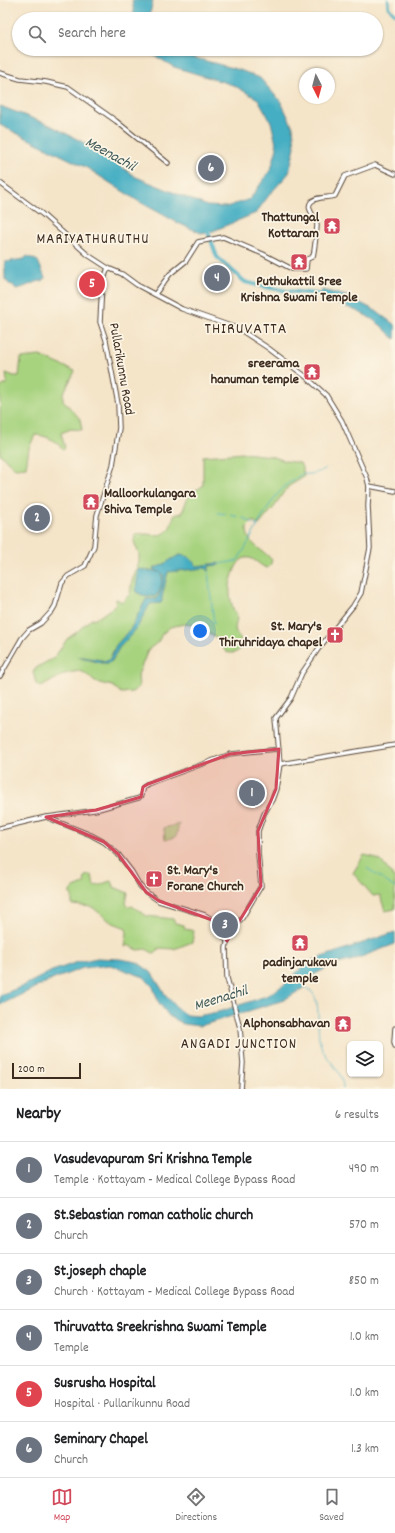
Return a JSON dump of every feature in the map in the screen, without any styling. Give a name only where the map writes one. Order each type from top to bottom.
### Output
[{"type":"main road","points":[[0,73],[20,79],[46,82],[68,87],[119,124],[168,163]]},
{"type":"main road","points":[[155,294],[170,274],[186,261],[198,242],[223,237],[263,254],[292,269],[306,269],[308,259],[312,257],[314,252],[317,225],[312,216],[309,205],[310,202],[314,199],[335,196],[345,176],[371,166],[375,165],[395,174]]},
{"type":"main road","points":[[0,183],[42,214],[85,253],[108,268],[122,274],[137,284],[186,310],[233,326],[243,331],[272,350],[318,386],[326,395],[342,421],[369,486],[368,506],[370,548],[360,593],[353,606],[319,648],[302,673],[291,698],[277,715],[276,723],[280,764],[276,789],[258,831],[261,886],[242,918],[229,933],[227,941],[225,961],[227,978],[238,1021],[243,1064],[241,1089]]},
{"type":"main road","name":"Pullarikunnu Road","points":[[0,676],[22,638],[29,630],[41,623],[52,610],[62,583],[68,576],[85,566],[94,546],[97,515],[112,465],[119,428],[118,404],[106,340],[100,322],[102,284],[108,268]]},
{"type":"main road","points":[[369,486],[395,491]]},
{"type":"main road","points":[[280,764],[395,745]]},
{"type":"main road","points":[[0,828],[46,817],[72,826],[104,842],[118,854],[132,872],[140,886],[159,901],[204,915],[215,921],[227,941]]},
{"type":"main road","points":[[395,1028],[395,1046]]},
{"type":"street","points":[[46,817],[96,810],[139,798],[143,787],[148,784],[230,754],[279,749]]},
{"type":"highlighted area","points":[[279,749],[276,789],[258,831],[261,886],[227,941],[215,921],[159,901],[146,892],[118,854],[104,842],[46,817],[96,810],[141,797],[143,787],[148,784],[230,754]]},
{"type":"green space","points":[[40,356],[75,371],[63,394],[63,400],[80,419],[82,430],[71,429],[61,433],[65,448],[63,449],[50,439],[35,435],[29,448],[26,467],[15,468],[0,454],[0,388],[7,383],[6,373],[19,376],[21,358]]},
{"type":"green space","points":[[244,453],[270,456],[286,461],[300,463],[304,477],[289,486],[259,525],[253,521],[247,527],[249,538],[255,546],[272,560],[270,566],[267,568],[251,558],[245,558],[238,563],[233,574],[230,584],[230,598],[237,617],[235,630],[241,642],[239,650],[233,653],[226,652],[216,637],[192,625],[184,624],[170,627],[162,634],[158,642],[148,650],[138,675],[139,687],[132,692],[121,693],[113,686],[95,682],[85,673],[79,671],[64,674],[40,687],[36,684],[33,671],[54,658],[67,639],[86,623],[99,617],[116,605],[115,600],[117,599],[122,602],[130,594],[132,581],[139,562],[139,554],[134,542],[135,534],[160,535],[168,530],[174,515],[182,513],[189,494],[203,485],[203,456]]},
{"type":"green space","points":[[179,824],[176,837],[165,840],[164,828]]},
{"type":"green space","points":[[364,855],[381,861],[395,879],[395,909],[385,911],[380,895],[373,896],[353,873]]},
{"type":"green space","points":[[92,875],[94,886],[110,881],[113,883],[114,887],[128,893],[126,903],[128,907],[132,906],[147,916],[173,919],[175,923],[184,925],[185,929],[194,931],[192,942],[174,949],[159,948],[157,952],[153,953],[146,949],[138,950],[128,945],[125,947],[127,933],[126,928],[111,922],[92,907],[72,905],[72,895],[69,893],[74,888],[84,884],[85,876]]},
{"type":"water","points":[[132,0],[153,0],[150,12],[134,12]]},
{"type":"water","points":[[155,56],[188,56],[240,70],[260,78],[281,102],[293,127],[295,147],[289,173],[270,194],[256,213],[213,231],[201,233],[178,223],[138,201],[87,168],[0,125],[0,106],[50,125],[94,148],[136,177],[207,206],[226,207],[250,199],[271,169],[277,148],[271,122],[258,99],[233,85],[174,67]]},
{"type":"water","points":[[27,256],[38,261],[45,278],[43,281],[16,289],[5,279],[5,262],[24,259]]},
{"type":"water","points":[[322,290],[347,296],[376,311],[395,325],[395,339],[381,326],[365,315],[320,299]]},
{"type":"water","points":[[180,555],[188,557],[197,566],[218,563],[219,565],[209,566],[209,571],[205,568],[168,572],[161,603],[150,604],[137,628],[119,648],[112,661],[102,663],[78,657],[107,661],[110,658],[116,645],[130,630],[146,599],[157,599],[161,590],[164,575],[161,572],[162,584],[156,596],[147,597],[136,592],[138,569],[160,572],[154,570],[153,568],[160,566]]},
{"type":"water","points":[[395,932],[395,944],[353,960],[333,965],[315,974],[302,989],[284,1000],[200,1026],[183,1024],[169,1016],[159,1003],[153,987],[144,977],[110,965],[83,968],[49,981],[0,1005],[0,995],[21,987],[52,971],[78,962],[97,958],[120,959],[137,962],[151,972],[165,994],[179,1010],[186,1015],[198,1016],[222,1011],[266,996],[284,985],[307,962]]},
{"type":"waterway","points":[[388,0],[389,8],[395,14]]},
{"type":"waterway","points":[[208,228],[217,257],[245,282],[287,291],[327,295]]},
{"type":"waterway","points":[[219,564],[237,561],[264,513],[286,485],[302,474],[319,472],[325,469]]},
{"type":"waterway","points":[[218,513],[226,514]]},
{"type":"waterway","points":[[231,515],[238,517]]},
{"type":"waterway","points":[[243,518],[257,526]]},
{"type":"waterway","points":[[208,571],[214,624]]},
{"type":"waterway","points":[[367,868],[395,888]]},
{"type":"waterway","points":[[303,987],[310,990],[314,996],[318,1009],[318,1031],[320,1043],[322,1049],[341,1076],[343,1089]]},
{"type":"place","name":"Seminary Chapel","points":[[211,168]]},
{"type":"place","name":"Thattungal Kottaram","points":[[332,226]]},
{"type":"place","name":"Puthukattil Sree Krishna Swami Temple","points":[[299,262]]},
{"type":"place","name":"Thiruvatta Sreekrishna Swami Temple","points":[[217,278]]},
{"type":"place","name":"Susrusha Hospital","points":[[92,284]]},
{"type":"place","name":"sreerama hanuman temple","points":[[312,372]]},
{"type":"place","name":"Malloorkulangara Shiva Temple","points":[[91,502]]},
{"type":"place","name":"St.Sebastian roman catholic church","points":[[37,518]]},
{"type":"place","name":"St. Mary's Thiruhridaya chapel","points":[[335,635]]},
{"type":"place","name":"Vasudevapuram Sri Krishna Temple","points":[[252,793]]},
{"type":"place","name":"St. Mary's Forane Church","points":[[154,879]]},
{"type":"place","name":"St.joseph chaple","points":[[225,925]]},
{"type":"place","name":"padinjarukavu temple","points":[[300,943]]},
{"type":"place","name":"Alphonsabhavan","points":[[343,1024]]},
{"type":"district","name":"MARIYATHURUTHU","points":[[93,240]]},
{"type":"district","name":"THIRUVATTA","points":[[246,329]]},
{"type":"district","name":"ANGADI JUNCTION","points":[[239,1045]]},
{"type":"water label","name":"Meenachil","points":[[110,155]]},
{"type":"water label","name":"Meenachil","points":[[221,999]]}]
